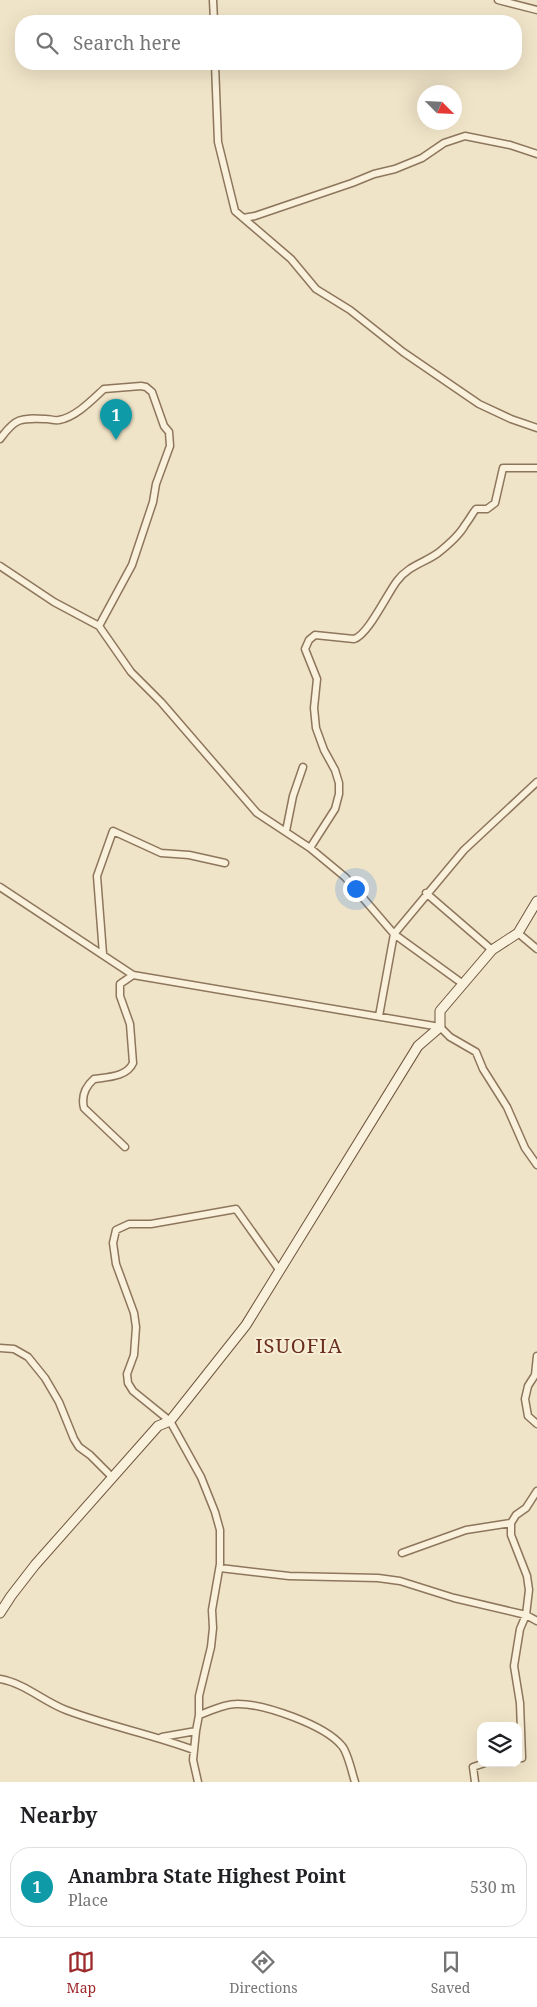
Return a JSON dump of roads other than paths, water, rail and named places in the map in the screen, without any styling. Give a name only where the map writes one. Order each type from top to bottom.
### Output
[{"type":"main road","points":[[1,1611],[35,1565],[158,1426],[170,1421],[234,1341],[280,1271],[418,1046],[440,1027],[440,1011],[492,950],[518,933],[537,901]]},
{"type":"street","points":[[213,0],[214,15]]},
{"type":"street","points":[[498,0],[537,10]]},
{"type":"street","points":[[216,70],[218,142],[235,210],[291,259],[316,289],[350,310],[424,367],[479,404],[511,420],[537,428]]},
{"type":"street","points":[[243,218],[255,216],[374,174],[395,169],[422,158],[444,144],[464,136],[537,154]]},
{"type":"street","points":[[0,439],[11,424],[27,417],[59,420],[70,415],[88,404],[104,388],[141,386],[152,392],[164,426],[169,432],[170,446],[156,484],[153,502],[132,565],[99,626]]},
{"type":"street","points":[[310,848],[335,809],[339,794],[339,783],[316,728],[314,708],[317,679],[306,654],[306,645],[312,637],[320,634],[354,639],[359,638],[404,573],[427,560],[448,544],[465,527],[476,509],[487,509],[495,503],[501,470],[503,468],[537,468]]},
{"type":"street","points":[[0,566],[54,602],[99,626],[131,672],[161,702],[257,813],[310,848],[344,877],[394,934],[462,984]]},
{"type":"street","points":[[286,831],[293,796],[303,767]]},
{"type":"street","points":[[379,1016],[394,934],[426,893],[464,850],[537,782]]},
{"type":"street","points":[[103,954],[98,876],[113,831],[161,853],[190,855],[225,863]]},
{"type":"street","points":[[0,887],[103,954],[133,976],[440,1027],[450,1037],[476,1052],[483,1069],[506,1107],[525,1148],[537,1165]]},
{"type":"street","points":[[426,893],[492,950]]},
{"type":"street","points":[[518,933],[537,949]]},
{"type":"street","points":[[126,1147],[84,1108],[82,1101],[84,1092],[94,1079],[124,1073],[129,1070],[133,1063],[130,1024],[120,996],[120,984],[133,976]]},
{"type":"street","points":[[198,1782],[193,1760],[199,1715],[199,1696],[211,1647],[212,1610],[220,1568],[220,1530],[201,1477],[170,1421],[133,1391],[128,1383],[127,1374],[134,1355],[136,1327],[132,1306],[116,1264],[113,1243],[116,1230],[129,1224],[151,1224],[236,1209],[280,1271]]},
{"type":"street","points":[[0,1348],[14,1349],[28,1357],[45,1378],[59,1402],[79,1447],[90,1455],[112,1478]]},
{"type":"street","points":[[537,1356],[535,1375],[528,1386],[525,1399],[528,1416],[537,1424]]},
{"type":"street","points":[[521,1722],[514,1666],[520,1629],[526,1616],[529,1590],[527,1576],[511,1535],[511,1523],[516,1514],[526,1508],[537,1491]]},
{"type":"street","points":[[402,1553],[466,1530],[511,1523]]},
{"type":"street","points":[[220,1568],[290,1576],[378,1578],[400,1581],[454,1598],[526,1616],[537,1621]]},
{"type":"street","points":[[0,1679],[12,1681],[61,1708],[99,1723],[161,1738],[194,1750]]},
{"type":"street","points":[[199,1715],[236,1704],[268,1709],[304,1721],[321,1730],[343,1746],[355,1782]]},
{"type":"street","points":[[161,1738],[196,1731]]},
{"type":"street","points":[[476,1782],[473,1767],[477,1766]]},
{"type":"place","name":"Anambra State Highest Point","points":[[116,440]]},
{"type":"district","name":"ISUOFIA","points":[[299,1346]]}]
